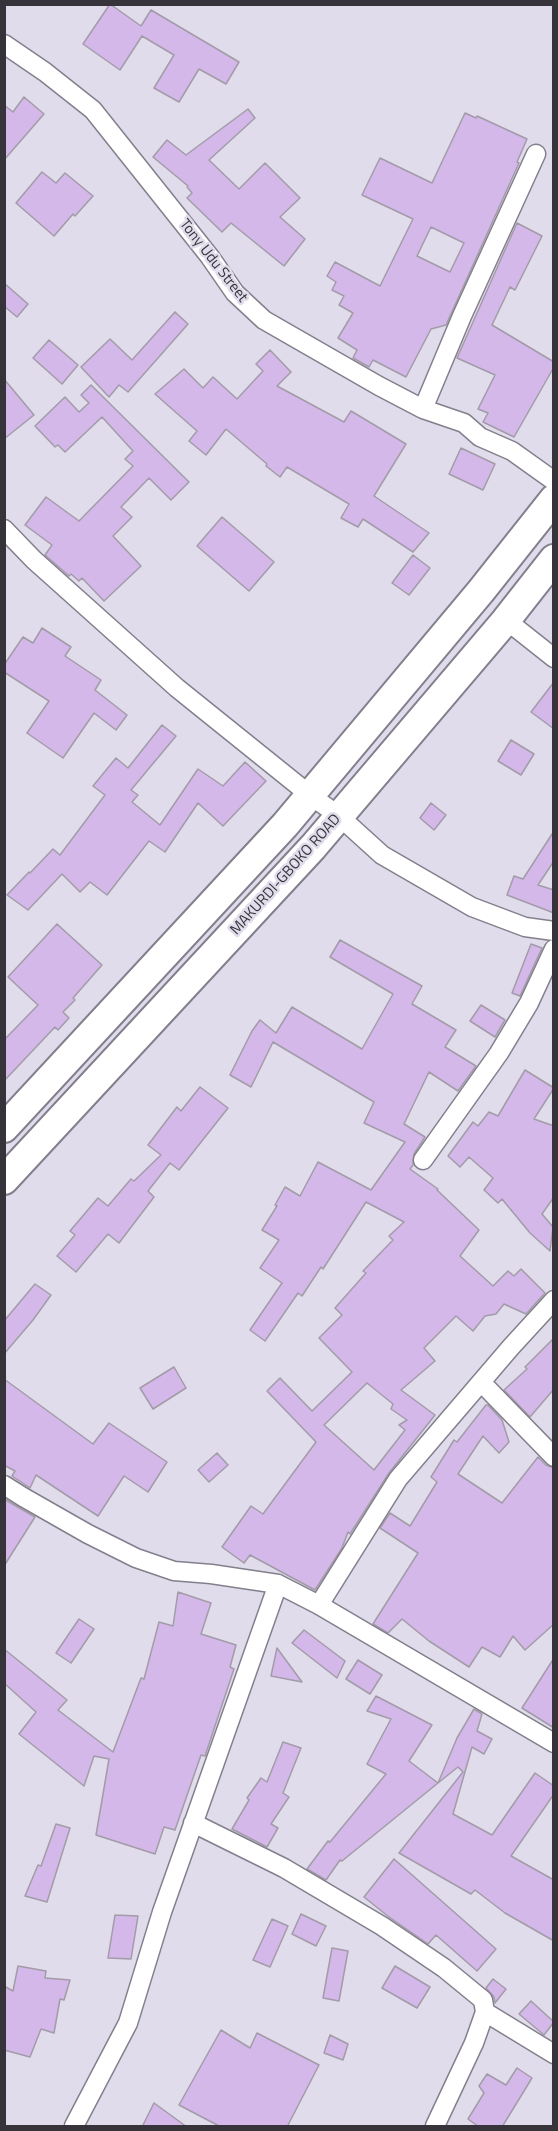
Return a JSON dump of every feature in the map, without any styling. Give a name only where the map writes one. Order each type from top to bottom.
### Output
[{"type":"main road","points":[[9,1115],[285,825],[481,591],[554,499]]},
{"type":"main road","name":"MAKURDI-GBOKO ROAD","points":[[4,1180],[339,816],[506,620],[554,559]]},
{"type":"street","name":"Tony Udu Street","points":[[4,44],[45,72],[93,110],[210,257],[235,293],[264,320],[379,387],[423,409],[464,423],[480,437],[512,451],[554,481]]},
{"type":"street","points":[[423,409],[462,316],[536,154]]},
{"type":"street","points":[[4,529],[42,572],[177,688],[339,816],[382,855],[472,907],[525,927],[554,931]]},
{"type":"street","points":[[506,620],[554,658]]},
{"type":"street","points":[[423,1160],[505,1043],[529,1003],[554,949]]},
{"type":"street","points":[[319,1605],[398,1479],[481,1382],[553,1303]]},
{"type":"street","points":[[481,1382],[554,1457]]},
{"type":"street","points":[[4,1485],[88,1534],[136,1558],[174,1571],[278,1584],[319,1605],[554,1743]]},
{"type":"street","points":[[74,2127],[128,2022],[162,1912],[278,1584]]},
{"type":"street","points":[[193,1823],[285,1868],[382,1926],[444,1968],[483,2000],[485,2012],[474,2043],[435,2127]]},
{"type":"street","points":[[485,2012],[554,2054]]},
{"type":"building","points":[[110,4],[141,26],[151,10],[239,62],[226,84],[199,69],[179,102],[154,88],[174,55],[142,36],[120,70],[83,44]]},
{"type":"building","points":[[24,97],[44,114],[4,160],[4,105],[13,112]]},
{"type":"building","points":[[248,109],[255,118],[209,160],[239,189],[265,163],[300,198],[280,217],[305,239],[284,266],[231,223],[222,232],[187,198],[192,193],[188,186],[153,157],[167,140],[186,155]]},
{"type":"building","points":[[465,113],[476,118],[477,116],[527,139],[517,162],[519,163],[446,325],[431,329],[406,377],[373,360],[369,367],[353,358],[357,350],[338,338],[353,313],[339,305],[344,296],[332,290],[336,282],[327,276],[335,262],[380,286],[413,219],[362,195],[380,158],[432,183]],"holes":[[[431,227],[464,243],[450,272],[417,256]]]},
{"type":"building","points":[[42,172],[56,183],[65,173],[93,196],[54,236],[16,203]]},
{"type":"building","points":[[517,223],[542,236],[515,290],[510,287],[492,325],[554,362],[554,367],[514,437],[483,422],[488,413],[478,409],[495,375],[457,358]]},
{"type":"building","points":[[4,283],[28,304],[17,317],[4,306]]},
{"type":"building","points":[[175,312],[188,324],[128,392],[119,385],[109,397],[81,367],[110,339],[132,360]]},
{"type":"building","points":[[49,340],[78,365],[62,384],[33,358]]},
{"type":"building","points":[[270,350],[291,372],[277,386],[344,422],[351,411],[406,444],[374,496],[429,533],[413,552],[363,519],[358,527],[341,518],[349,504],[287,467],[280,477],[226,429],[206,455],[189,441],[197,431],[155,394],[184,369],[203,388],[213,377],[237,399],[263,371],[256,364]]},
{"type":"building","points":[[4,379],[34,415],[4,439]]},
{"type":"building","points":[[91,385],[189,482],[171,500],[149,478],[121,507],[132,517],[113,536],[141,566],[104,601],[82,578],[79,581],[71,574],[69,576],[45,555],[52,545],[25,525],[46,497],[79,521],[133,466],[125,459],[133,451],[102,417],[65,452],[58,445],[55,447],[35,426],[65,397],[79,412],[89,403],[81,395]]},
{"type":"building","points":[[461,448],[495,464],[483,490],[449,474]]},
{"type":"building","points":[[222,517],[274,562],[249,591],[197,546]]},
{"type":"building","points":[[413,555],[430,568],[409,595],[392,583]]},
{"type":"building","points":[[42,628],[71,647],[65,656],[101,680],[95,690],[127,715],[116,730],[94,713],[63,758],[27,733],[49,701],[4,672],[4,665],[23,637],[33,643]]},
{"type":"building","points":[[554,682],[554,729],[531,712]]},
{"type":"building","points":[[162,725],[176,736],[131,790],[138,795],[132,802],[160,825],[198,769],[223,786],[245,762],[266,781],[223,826],[198,803],[165,852],[149,841],[107,895],[90,882],[80,892],[62,874],[28,910],[7,895],[53,849],[60,855],[105,795],[93,786],[116,758],[128,768]]},
{"type":"building","points":[[511,740],[534,754],[521,775],[498,761]]},
{"type":"building","points":[[431,803],[446,815],[434,830],[420,818]]},
{"type":"building","points":[[554,831],[554,861],[538,885],[554,890],[554,913],[507,895],[514,876],[523,879]]},
{"type":"building","points":[[57,924],[102,965],[63,1012],[69,1018],[58,1030],[55,1027],[4,1081],[4,1040],[38,1005],[8,977]]},
{"type":"building","points":[[340,940],[422,986],[412,1004],[456,1030],[445,1047],[476,1066],[458,1091],[429,1072],[404,1124],[425,1137],[414,1154],[413,1165],[410,1169],[438,1189],[479,1230],[460,1256],[493,1286],[508,1271],[514,1276],[521,1269],[545,1293],[526,1314],[504,1304],[496,1314],[485,1316],[473,1331],[456,1316],[424,1348],[435,1361],[401,1390],[435,1415],[389,1473],[350,1534],[348,1532],[342,1548],[315,1590],[250,1555],[244,1563],[222,1547],[251,1506],[263,1514],[316,1442],[267,1391],[280,1378],[312,1411],[352,1372],[319,1338],[342,1315],[335,1308],[366,1273],[363,1271],[393,1240],[389,1236],[404,1222],[366,1202],[323,1269],[321,1267],[302,1296],[298,1293],[265,1341],[250,1330],[282,1283],[260,1268],[279,1240],[262,1230],[277,1206],[275,1205],[285,1187],[300,1196],[318,1162],[371,1190],[405,1142],[364,1123],[374,1102],[273,1042],[251,1087],[230,1075],[260,1020],[276,1033],[292,1007],[362,1049],[393,994],[330,957]],"holes":[[[367,1383],[393,1404],[391,1409],[407,1420],[399,1425],[405,1430],[374,1470],[324,1425]]]},
{"type":"building","points":[[531,944],[542,948],[520,996],[512,993]]},
{"type":"building","points":[[481,1005],[505,1020],[495,1037],[470,1021]]},
{"type":"building","points":[[525,1070],[554,1088],[534,1119],[554,1126],[554,1197],[542,1214],[553,1227],[550,1251],[530,1233],[502,1199],[498,1203],[484,1190],[493,1178],[469,1157],[460,1167],[448,1156],[473,1122],[478,1126],[489,1112],[498,1116]]},
{"type":"building","points":[[200,1087],[228,1108],[179,1170],[170,1163],[148,1191],[154,1197],[119,1243],[108,1234],[76,1272],[57,1256],[75,1235],[70,1231],[98,1198],[108,1206],[131,1179],[134,1181],[161,1155],[148,1145],[177,1107],[181,1111]]},
{"type":"building","points":[[35,1284],[51,1295],[4,1354],[4,1321]]},
{"type":"building","points":[[554,1338],[554,1389],[530,1417],[504,1390],[527,1369],[525,1367]]},
{"type":"building","points":[[174,1367],[186,1388],[153,1409],[140,1388]]},
{"type":"building","points":[[4,1379],[93,1444],[109,1423],[167,1462],[148,1492],[124,1476],[98,1516],[36,1475],[30,1488],[12,1476],[15,1471],[4,1465]]},
{"type":"building","points":[[486,1405],[502,1420],[509,1442],[499,1453],[483,1436],[458,1474],[502,1503],[538,1457],[546,1465],[554,1468],[554,1624],[525,1650],[513,1636],[500,1657],[482,1647],[469,1667],[429,1641],[402,1619],[388,1633],[373,1624],[418,1553],[380,1528],[390,1513],[410,1526],[437,1482],[431,1477],[454,1440],[457,1442]]},
{"type":"building","points":[[217,1453],[228,1465],[209,1482],[198,1470]]},
{"type":"building","points":[[4,1499],[35,1517],[4,1566]]},
{"type":"building","points":[[178,1592],[211,1603],[201,1634],[236,1645],[230,1667],[234,1669],[205,1756],[201,1755],[175,1830],[164,1827],[155,1854],[96,1835],[109,1759],[94,1756],[84,1786],[19,1734],[36,1712],[4,1683],[4,1649],[67,1700],[58,1710],[113,1752],[141,1678],[144,1679],[159,1622],[173,1626]]},
{"type":"building","points":[[79,1619],[94,1629],[71,1663],[56,1653]]},
{"type":"building","points":[[304,1630],[345,1661],[337,1678],[292,1643]]},
{"type":"building","points":[[277,1648],[302,1682],[271,1676]]},
{"type":"building","points":[[554,1658],[554,1728],[522,1708]]},
{"type":"building","points":[[358,1660],[382,1675],[370,1694],[346,1679]]},
{"type":"building","points":[[376,1696],[432,1725],[409,1761],[438,1783],[342,1861],[340,1860],[326,1880],[307,1869],[386,1774],[367,1764],[391,1719],[367,1711]]},
{"type":"building","points":[[474,1709],[482,1714],[477,1731],[492,1739],[484,1754],[472,1747],[453,1814],[492,1835],[535,1773],[554,1786],[554,1794],[511,1856],[554,1880],[554,1941],[505,1913],[475,1890],[471,1894],[399,1853],[463,1772],[458,1767],[438,1783],[457,1738]]},
{"type":"building","points":[[283,1742],[301,1748],[283,1793],[289,1797],[271,1824],[278,1828],[267,1847],[232,1829],[249,1800],[247,1798],[261,1778],[267,1782]]},
{"type":"building","points":[[56,1824],[70,1828],[47,1902],[25,1896],[38,1865],[41,1866]]},
{"type":"building","points":[[394,1859],[496,1949],[477,1971],[436,1935],[428,1944],[364,1897]]},
{"type":"building","points":[[301,1914],[326,1926],[316,1946],[292,1934]]},
{"type":"building","points":[[115,1915],[138,1916],[131,1959],[108,1958]]},
{"type":"building","points":[[272,1919],[288,1926],[270,1967],[253,1960]]},
{"type":"building","points":[[332,1948],[348,1951],[339,2001],[323,1998]]},
{"type":"building","points":[[18,1966],[46,1971],[45,1978],[70,1980],[64,2000],[60,1999],[54,2033],[41,2029],[30,2057],[4,2050],[4,1986],[13,1991]]},
{"type":"building","points":[[395,1966],[430,1987],[417,2008],[382,1988]]},
{"type":"building","points":[[493,1979],[506,1989],[495,2003],[494,1997],[486,1988]]},
{"type":"building","points":[[531,2001],[554,2022],[544,2035],[519,2014]]},
{"type":"building","points":[[221,2030],[250,2048],[257,2033],[319,2065],[287,2127],[221,2127],[179,2105]]},
{"type":"building","points":[[330,2035],[348,2044],[343,2060],[324,2053]]},
{"type":"building","points":[[517,2068],[532,2078],[502,2127],[479,2127],[468,2119],[484,2093],[479,2086],[487,2074],[506,2085]]},
{"type":"building","points":[[154,2103],[187,2127],[142,2127]]}]
